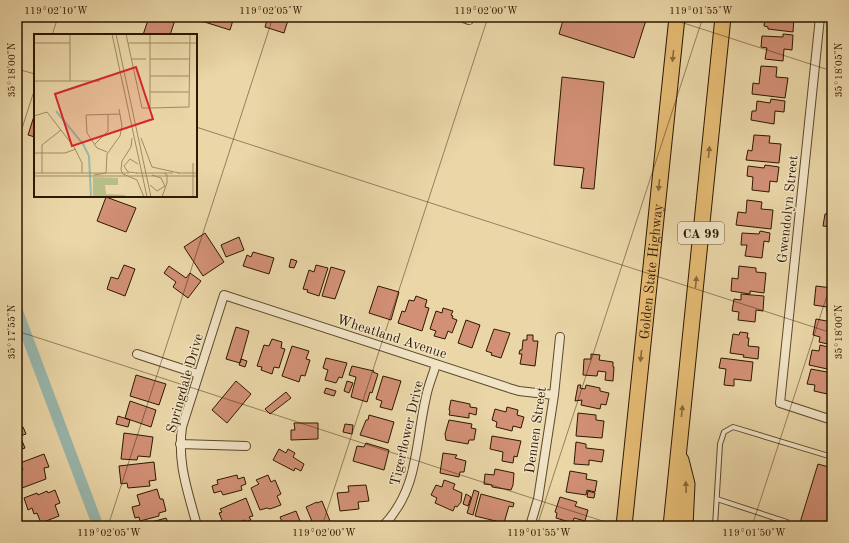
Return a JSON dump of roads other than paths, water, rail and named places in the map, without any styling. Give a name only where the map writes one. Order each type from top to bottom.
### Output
[{"type":"highway","name":"Golden State Highway","points":[[624,526],[677,17]]},
{"type":"highway","name":"CA 99","points":[[671,526],[723,17]]},
{"type":"highway","points":[[617,526],[636,408]]},
{"type":"highway","points":[[678,450],[687,484],[685,526]]},
{"type":"street","name":"Gwendolyn Street","points":[[820,17],[780,403],[832,420]]},
{"type":"street","name":"Wheatland Avenue","points":[[224,295],[518,391],[554,395]]},
{"type":"street","name":"Springdale Drive","points":[[197,526],[183,472],[180,444],[182,427],[224,295]]},
{"type":"street","name":"Dennen Street","points":[[530,526],[538,499],[554,395],[560,337]]},
{"type":"street","points":[[137,354],[198,374]]},
{"type":"street","name":"Tigerflower Drive","points":[[383,526],[399,506],[413,474],[426,396],[436,364]]},
{"type":"street","points":[[180,444],[246,446]]},
{"type":"lane","points":[[715,526],[720,444],[724,432],[733,427],[832,457]]},
{"type":"lane","points":[[717,499],[787,522],[785,526]]},
{"type":"waterway","points":[[17,310],[98,526]]}]
